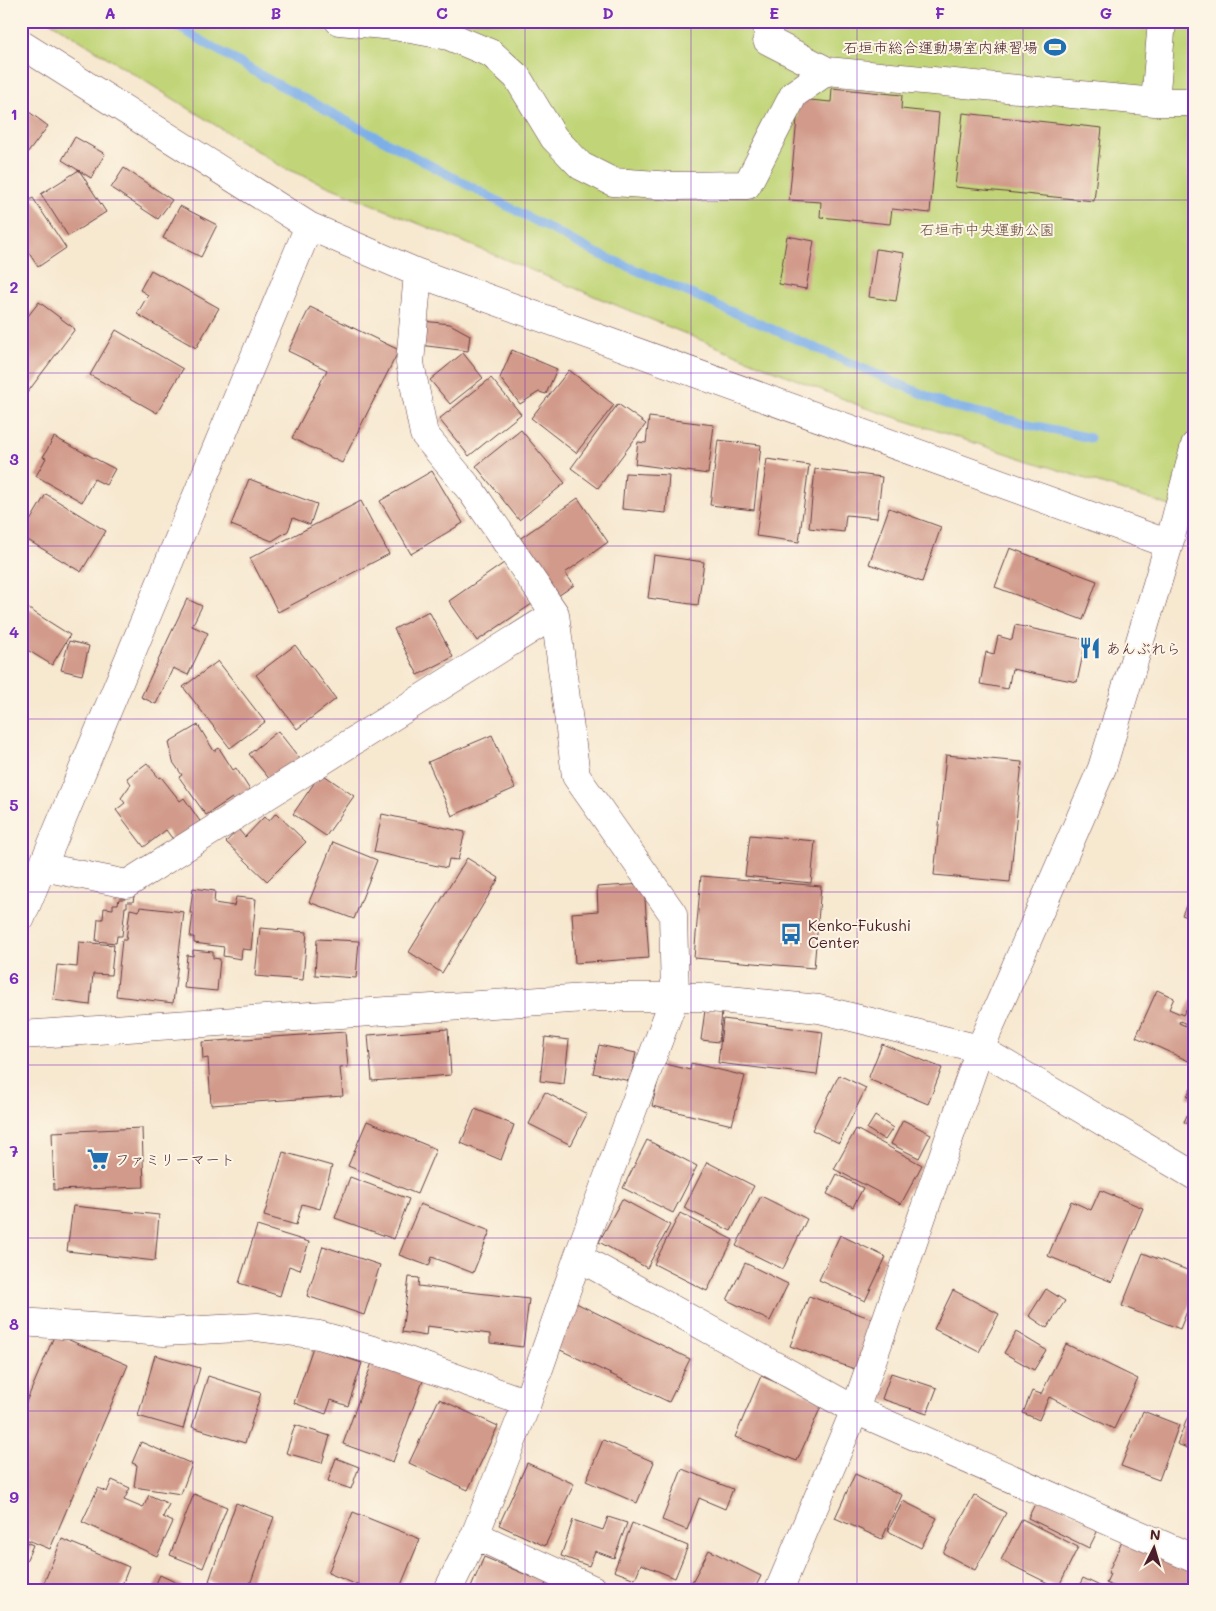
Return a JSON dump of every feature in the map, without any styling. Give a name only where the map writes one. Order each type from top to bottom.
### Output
[{"type":"street","points":[[339,21],[394,26],[449,36],[492,54],[517,77],[554,138],[580,166],[613,182],[674,186],[747,185],[794,94],[827,71]]},
{"type":"street","points":[[769,21],[767,40],[827,71],[1155,102],[1195,102]]},
{"type":"street","points":[[1155,102],[1162,21]]},
{"type":"street","points":[[21,44],[309,226],[418,272],[1169,544]]},
{"type":"street","points":[[21,918],[309,226]]},
{"type":"street","points":[[418,272],[410,363],[424,434],[472,492],[555,614],[576,776],[673,914],[675,996],[578,1257],[527,1403],[475,1536],[448,1590]]},
{"type":"street","points":[[780,1590],[855,1410],[980,1049],[1102,768],[1169,544],[1195,445]]},
{"type":"street","points":[[43,867],[127,884],[555,614]]},
{"type":"street","points":[[21,1035],[601,997],[700,997],[819,1008],[980,1049],[1195,1176]]},
{"type":"street","points":[[578,1257],[855,1410],[1195,1559]]},
{"type":"street","points":[[21,1322],[164,1332],[257,1327],[319,1335],[394,1356],[527,1403]]},
{"type":"street","points":[[475,1536],[594,1590]]},
{"type":"green space","name":"石垣市中央運動公園","points":[[49,21],[1195,21],[1195,514],[863,407],[284,168]]},
{"type":"building","points":[[832,88],[902,95],[901,109],[939,113],[930,213],[892,209],[890,224],[820,217],[821,202],[789,200],[799,99],[831,102]]},
{"type":"building","points":[[21,106],[48,126],[21,162]]},
{"type":"building","points":[[963,113],[1102,128],[1094,201],[955,187]]},
{"type":"building","points":[[75,137],[105,154],[91,178],[62,160]]},
{"type":"building","points":[[124,168],[172,200],[158,219],[111,188]]},
{"type":"building","points":[[79,170],[106,212],[68,236],[41,194]]},
{"type":"building","points":[[33,198],[66,248],[38,267],[27,250],[21,254],[21,206]]},
{"type":"building","points":[[180,206],[217,225],[201,257],[163,238]]},
{"type":"building","points":[[787,236],[814,241],[806,289],[779,284]]},
{"type":"building","points":[[876,249],[904,253],[896,301],[869,297]]},
{"type":"building","points":[[151,270],[219,308],[196,348],[137,314],[148,295],[140,290]]},
{"type":"building","points":[[39,302],[75,329],[21,401],[21,325]]},
{"type":"building","points":[[310,307],[399,350],[342,463],[292,438],[327,370],[288,351]]},
{"type":"building","points":[[423,321],[450,324],[470,335],[468,351],[419,345]]},
{"type":"building","points":[[116,330],[183,369],[157,413],[90,375]]},
{"type":"building","points":[[512,350],[557,369],[546,394],[539,392],[520,404],[500,378]]},
{"type":"building","points":[[463,353],[483,378],[450,404],[430,380]]},
{"type":"building","points":[[569,370],[614,405],[576,453],[531,418]]},
{"type":"building","points":[[491,378],[521,414],[469,456],[439,419]]},
{"type":"building","points":[[618,404],[646,424],[598,488],[571,468]]},
{"type":"building","points":[[649,417],[714,425],[708,474],[635,464],[638,442],[646,443]]},
{"type":"building","points":[[521,430],[565,483],[519,520],[476,466]]},
{"type":"building","points":[[54,437],[115,469],[106,485],[94,479],[82,502],[36,476],[46,458],[43,457]]},
{"type":"building","points":[[718,440],[761,445],[754,510],[710,505]]},
{"type":"building","points":[[767,459],[809,465],[799,542],[756,536]]},
{"type":"building","points":[[815,469],[882,477],[877,518],[846,515],[844,532],[809,528]]},
{"type":"building","points":[[432,471],[463,523],[411,554],[380,501]]},
{"type":"building","points":[[625,473],[669,475],[666,513],[622,509]]},
{"type":"building","points":[[249,479],[317,504],[310,525],[293,518],[288,531],[272,541],[231,525]]},
{"type":"building","points":[[46,494],[106,531],[81,572],[21,536]]},
{"type":"building","points":[[578,498],[608,542],[565,573],[574,585],[558,596],[518,540]]},
{"type":"building","points":[[361,501],[389,554],[278,612],[250,558]]},
{"type":"building","points":[[889,508],[941,527],[922,582],[869,564]]},
{"type":"building","points":[[1010,548],[1097,581],[1083,620],[995,587]]},
{"type":"building","points":[[654,555],[704,562],[698,605],[648,598]]},
{"type":"building","points":[[504,563],[532,604],[477,641],[449,601]]},
{"type":"building","points":[[187,599],[202,606],[192,626],[208,633],[188,675],[173,668],[156,704],[141,697]]},
{"type":"building","points":[[21,604],[70,635],[52,665],[21,646]]},
{"type":"building","points":[[429,611],[453,657],[418,675],[394,629]]},
{"type":"building","points":[[1015,625],[1086,640],[1077,682],[1012,669],[1008,689],[980,684],[986,652],[994,654],[998,636],[1012,640]]},
{"type":"building","points":[[69,641],[89,646],[82,675],[61,670]]},
{"type":"building","points":[[295,645],[336,699],[297,729],[256,675]]},
{"type":"building","points":[[218,661],[265,722],[230,748],[183,687]]},
{"type":"building","points":[[198,725],[214,751],[219,748],[233,770],[236,768],[250,790],[234,801],[232,798],[206,815],[179,777],[182,775],[173,762],[169,742]]},
{"type":"building","points":[[278,731],[304,764],[276,787],[249,754]]},
{"type":"building","points":[[492,735],[515,788],[452,816],[428,762]]},
{"type":"building","points":[[946,755],[1022,762],[1010,882],[934,875]]},
{"type":"building","points":[[147,763],[180,801],[184,798],[206,830],[180,849],[166,830],[144,847],[116,810],[125,803],[121,798],[131,784],[127,778]]},
{"type":"building","points":[[321,773],[354,796],[326,836],[293,814]]},
{"type":"building","points":[[276,813],[306,842],[267,881],[226,842],[238,829],[245,837],[264,817],[269,821]]},
{"type":"building","points":[[382,814],[465,832],[458,860],[449,859],[447,868],[374,852]]},
{"type":"building","points":[[750,835],[815,841],[811,883],[745,876]]},
{"type":"building","points":[[333,842],[377,860],[354,919],[309,902]]},
{"type":"building","points":[[467,858],[499,878],[442,973],[409,952]]},
{"type":"building","points":[[701,876],[821,886],[814,968],[694,958]]},
{"type":"building","points":[[644,884],[649,958],[575,963],[572,913],[598,911],[597,887]]},
{"type":"building","points":[[1195,884],[1195,920],[1182,915]]},
{"type":"building","points":[[193,888],[215,891],[214,903],[234,906],[236,897],[256,899],[251,950],[242,949],[241,959],[223,956],[224,947],[194,943],[194,937],[190,937],[193,913],[190,913]]},
{"type":"building","points":[[125,895],[134,896],[133,902],[127,902],[127,907],[125,907],[122,936],[117,936],[116,943],[96,941],[98,919],[103,919],[104,908],[113,909],[113,904],[118,904],[119,899],[125,899]]},
{"type":"building","points":[[140,907],[184,912],[173,1003],[116,996],[122,940],[126,940],[130,909],[139,911]]},
{"type":"building","points":[[260,928],[307,932],[303,980],[255,976]]},
{"type":"building","points":[[317,939],[359,941],[356,978],[315,975]]},
{"type":"building","points":[[79,942],[114,945],[111,975],[93,974],[90,1005],[53,1000],[57,965],[77,967]]},
{"type":"building","points":[[193,950],[213,952],[213,958],[220,959],[217,991],[184,988],[187,955],[193,956]]},
{"type":"building","points":[[1157,990],[1174,998],[1169,1009],[1183,1015],[1191,1000],[1195,1002],[1195,1028],[1180,1021],[1179,1023],[1195,1030],[1195,1059],[1193,1063],[1136,1037]]},
{"type":"building","points":[[705,1010],[722,1012],[719,1042],[701,1040]]},
{"type":"building","points":[[723,1019],[823,1032],[817,1075],[718,1063]]},
{"type":"building","points":[[448,1029],[451,1075],[372,1081],[368,1035]]},
{"type":"building","points":[[345,1032],[348,1067],[340,1068],[343,1096],[211,1105],[208,1058],[203,1059],[202,1042]]},
{"type":"building","points":[[545,1037],[569,1040],[564,1084],[540,1081]]},
{"type":"building","points":[[882,1044],[942,1068],[928,1104],[868,1079]]},
{"type":"building","points":[[599,1045],[636,1053],[630,1081],[593,1073]]},
{"type":"building","points":[[662,1063],[690,1070],[691,1063],[745,1076],[732,1125],[652,1106]]},
{"type":"building","points":[[839,1075],[866,1088],[839,1143],[812,1130]]},
{"type":"building","points":[[1195,1080],[1195,1127],[1184,1122],[1194,1100],[1187,1097]]},
{"type":"building","points":[[545,1092],[587,1114],[571,1145],[529,1124]]},
{"type":"building","points":[[475,1109],[514,1125],[501,1160],[461,1143]]},
{"type":"building","points":[[875,1116],[893,1128],[885,1140],[867,1129]]},
{"type":"building","points":[[903,1120],[931,1134],[919,1158],[891,1144]]},
{"type":"building","points":[[367,1121],[436,1149],[417,1194],[348,1166]]},
{"type":"building","name":"ファミリーマート","points":[[142,1128],[144,1187],[54,1190],[52,1132]]},
{"type":"building","points":[[856,1129],[922,1165],[901,1204],[834,1169]]},
{"type":"building","points":[[647,1140],[697,1166],[673,1213],[623,1188]]},
{"type":"building","points":[[283,1152],[332,1166],[320,1209],[302,1204],[296,1225],[264,1216]]},
{"type":"building","points":[[707,1162],[754,1186],[731,1231],[684,1208]]},
{"type":"building","points":[[837,1174],[863,1188],[853,1207],[827,1194]]},
{"type":"building","points":[[350,1177],[409,1199],[394,1239],[335,1218]]},
{"type":"building","points":[[1100,1190],[1143,1208],[1112,1282],[1048,1256],[1071,1201],[1091,1210]]},
{"type":"building","points":[[761,1196],[807,1219],[783,1269],[736,1246]]},
{"type":"building","points":[[622,1199],[670,1225],[647,1268],[599,1242]]},
{"type":"building","points":[[420,1204],[490,1231],[473,1273],[432,1257],[429,1266],[399,1255]]},
{"type":"building","points":[[73,1206],[159,1215],[155,1261],[67,1251]]},
{"type":"building","points":[[680,1213],[733,1240],[707,1291],[654,1264]]},
{"type":"building","points":[[257,1226],[309,1242],[300,1270],[289,1266],[280,1296],[239,1283]]},
{"type":"building","points":[[840,1235],[886,1257],[865,1301],[819,1280]]},
{"type":"building","points":[[323,1246],[380,1265],[364,1315],[307,1296]]},
{"type":"building","points":[[1143,1253],[1195,1273],[1195,1291],[1180,1329],[1122,1306]]},
{"type":"building","points":[[745,1263],[788,1284],[770,1321],[727,1300]]},
{"type":"building","points":[[409,1277],[419,1278],[418,1286],[529,1299],[523,1347],[490,1343],[490,1334],[427,1326],[426,1336],[402,1332]]},
{"type":"building","points":[[1046,1289],[1065,1301],[1047,1328],[1029,1316]]},
{"type":"building","points":[[953,1290],[999,1314],[979,1352],[934,1329]]},
{"type":"building","points":[[809,1296],[878,1321],[860,1371],[790,1346]]},
{"type":"building","points":[[574,1302],[690,1359],[669,1402],[552,1346]]},
{"type":"building","points":[[1016,1332],[1046,1350],[1034,1370],[1004,1353]]},
{"type":"building","points":[[55,1334],[128,1365],[50,1549],[21,1537],[21,1414]]},
{"type":"building","points":[[1066,1344],[1138,1379],[1114,1429],[1049,1397],[1039,1420],[1023,1413],[1032,1391],[1041,1394]]},
{"type":"building","points":[[313,1347],[362,1363],[348,1406],[331,1400],[326,1414],[294,1403]]},
{"type":"building","points":[[155,1355],[200,1368],[183,1429],[138,1416]]},
{"type":"building","points":[[373,1360],[424,1378],[393,1462],[343,1444]]},
{"type":"building","points":[[891,1373],[937,1388],[927,1414],[882,1399]]},
{"type":"building","points":[[208,1376],[261,1393],[245,1443],[192,1427]]},
{"type":"building","points":[[761,1376],[823,1402],[797,1461],[735,1437]]},
{"type":"building","points":[[439,1399],[498,1426],[468,1490],[409,1463]]},
{"type":"building","points":[[1195,1399],[1195,1451],[1177,1444]]},
{"type":"building","points":[[1143,1411],[1179,1425],[1159,1480],[1121,1466]]},
{"type":"building","points":[[295,1425],[330,1436],[322,1463],[286,1453]]},
{"type":"building","points":[[603,1440],[654,1462],[637,1503],[586,1481]]},
{"type":"building","points":[[141,1442],[192,1464],[181,1494],[134,1487],[137,1465],[132,1463]]},
{"type":"building","points":[[336,1458],[359,1467],[351,1489],[328,1481]]},
{"type":"building","points":[[527,1463],[574,1484],[545,1546],[499,1525]]},
{"type":"building","points":[[682,1469],[733,1489],[725,1509],[699,1498],[687,1530],[662,1520]]},
{"type":"building","points":[[855,1474],[902,1495],[882,1539],[835,1518]]},
{"type":"building","points":[[112,1480],[130,1488],[124,1500],[143,1508],[149,1495],[169,1504],[163,1517],[173,1522],[157,1556],[82,1522],[98,1488],[107,1492]]},
{"type":"building","points":[[194,1494],[227,1507],[203,1568],[170,1555]]},
{"type":"building","points":[[974,1495],[1006,1513],[975,1570],[943,1553]]},
{"type":"building","points":[[1039,1496],[1100,1526],[1089,1548],[1028,1518]]},
{"type":"building","points":[[903,1501],[937,1518],[921,1548],[888,1531]]},
{"type":"building","points":[[236,1503],[274,1517],[248,1590],[233,1590],[209,1581]]},
{"type":"building","points":[[353,1512],[420,1539],[399,1590],[370,1590],[328,1573]]},
{"type":"building","points":[[608,1517],[627,1523],[614,1558],[595,1551],[589,1566],[561,1556],[573,1520],[603,1530]]},
{"type":"building","points":[[1022,1519],[1078,1547],[1058,1588],[1001,1560]]},
{"type":"building","points":[[632,1523],[688,1546],[675,1578],[641,1564],[635,1579],[614,1571]]},
{"type":"building","points":[[1124,1536],[1195,1569],[1185,1590],[1122,1590],[1106,1583],[1110,1574],[1108,1573]]},
{"type":"building","points":[[62,1539],[129,1567],[120,1590],[41,1590]]},
{"type":"building","points":[[21,1540],[33,1545],[21,1573]]},
{"type":"building","points":[[709,1550],[761,1576],[754,1590],[707,1590],[692,1582]]},
{"type":"building","points":[[484,1557],[546,1583],[543,1590],[470,1590]]},
{"type":"building","points":[[160,1575],[192,1590],[153,1590]]},
{"type":"building","points":[[1083,1578],[1108,1590],[1077,1590]]},
{"type":"waterway","points":[[168,21],[264,77],[592,251],[950,406],[1090,438]]},
{"type":"place","name":"石垣市総合運動場室内練習場","points":[[1055,47]]},
{"type":"place","name":"あんぶれら","points":[[1090,648]]},
{"type":"place","name":"Kenko-Fukushi Center","points":[[791,934]]},
{"type":"place","name":"ファミリーマート","points":[[98,1159]]}]
